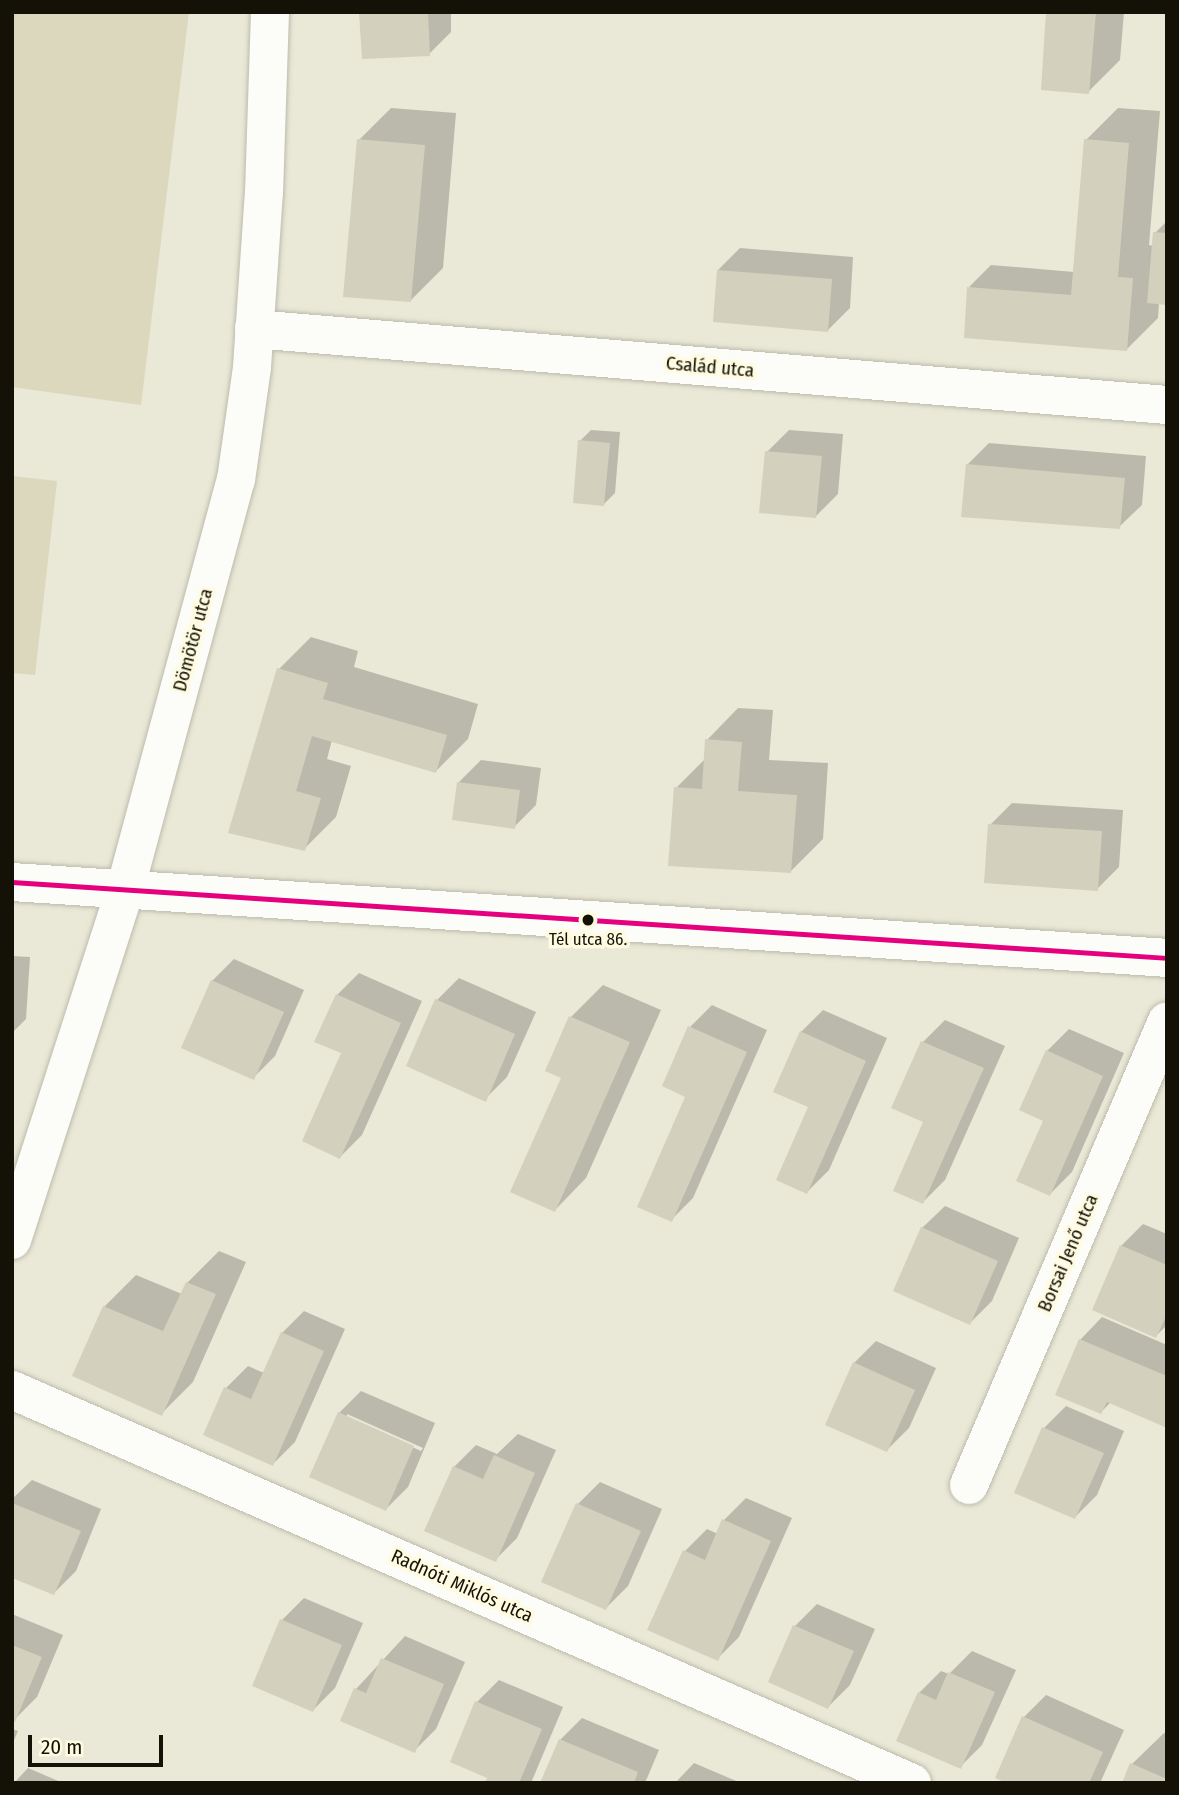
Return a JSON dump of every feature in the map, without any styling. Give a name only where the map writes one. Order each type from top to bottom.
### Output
[{"type":"street","name":"Dömötör utca","points":[[12,1240],[125,890],[236,480],[254,329],[264,193],[269,15]]},
{"type":"street","name":"Család utca","points":[[254,329],[1167,405]]},
{"type":"street","points":[[12,882],[1167,958]]},
{"type":"street","name":"Borsai Jenő utca","points":[[969,1485],[1167,1021]]},
{"type":"street","name":"Radnóti Miklós utca","points":[[12,1390],[912,1783]]},
{"type":"shaded area","points":[[12,12],[189,12],[141,405],[12,387]]},
{"type":"shaded area","points":[[12,476],[57,481],[35,675],[12,673]]},
{"type":"building","points":[[359,12],[428,12],[430,56],[362,59]]},
{"type":"building","points":[[1046,12],[1096,12],[1089,94],[1041,90]]},
{"type":"building","points":[[357,139],[425,145],[411,302],[343,297]]},
{"type":"building","points":[[1084,139],[1129,143],[1118,277],[1133,278],[1127,351],[964,338],[967,287],[1071,295]]},
{"type":"building","points":[[1153,232],[1167,233],[1167,305],[1147,303]]},
{"type":"building","points":[[717,270],[832,279],[828,332],[713,322]]},
{"type":"building","points":[[578,440],[610,443],[604,506],[573,503]]},
{"type":"building","points":[[765,451],[822,456],[816,518],[759,513]]},
{"type":"building","points":[[966,464],[1125,478],[1120,529],[961,517]]},
{"type":"building","points":[[277,668],[328,683],[323,699],[447,735],[436,773],[312,736],[296,791],[321,798],[305,851],[228,833]]},
{"type":"building","points":[[705,739],[742,742],[738,791],[797,795],[791,873],[668,866],[674,787],[702,789]]},
{"type":"building","points":[[457,782],[520,790],[515,829],[452,820]]},
{"type":"building","points":[[988,824],[1102,831],[1098,891],[984,883]]},
{"type":"building","points":[[211,980],[284,1012],[254,1080],[181,1048]]},
{"type":"building","points":[[336,994],[401,1023],[340,1159],[302,1141],[341,1053],[314,1042]]},
{"type":"building","points":[[435,999],[515,1034],[486,1102],[406,1066]]},
{"type":"building","points":[[569,1016],[630,1042],[555,1212],[510,1192],[561,1078],[545,1071]]},
{"type":"building","points":[[688,1026],[747,1052],[672,1222],[637,1207],[685,1097],[662,1086]]},
{"type":"building","points":[[800,1031],[866,1061],[807,1194],[776,1180],[808,1107],[773,1092]]},
{"type":"building","points":[[921,1041],[984,1068],[923,1204],[893,1191],[923,1122],[891,1108]]},
{"type":"building","points":[[1046,1050],[1103,1076],[1050,1196],[1016,1181],[1043,1121],[1019,1110]]},
{"type":"building","points":[[921,1227],[998,1261],[970,1325],[893,1291]]},
{"type":"building","points":[[1120,1245],[1167,1265],[1167,1314],[1156,1338],[1092,1310]]},
{"type":"building","points":[[186,1282],[216,1294],[162,1416],[72,1376],[103,1306],[163,1331]]},
{"type":"building","points":[[281,1332],[324,1351],[273,1466],[203,1435],[224,1387],[251,1399]]},
{"type":"building","points":[[1079,1339],[1167,1376],[1167,1428],[1107,1402],[1101,1414],[1055,1395]]},
{"type":"building","points":[[853,1362],[915,1390],[887,1452],[825,1425]]},
{"type":"building","points":[[338,1412],[414,1446],[386,1511],[309,1477]]},
{"type":"building","points":[[1042,1427],[1104,1453],[1075,1519],[1014,1493]]},
{"type":"building","points":[[494,1455],[535,1473],[496,1562],[424,1531],[453,1466],[483,1479]]},
{"type":"building","points":[[12,1503],[81,1531],[54,1595],[12,1578]]},
{"type":"building","points":[[576,1503],[641,1531],[606,1610],[541,1582]]},
{"type":"building","points":[[722,1519],[771,1541],[718,1661],[647,1630],[683,1550],[705,1560]]},
{"type":"building","points":[[280,1619],[342,1645],[313,1712],[252,1686]]},
{"type":"building","points":[[793,1625],[854,1651],[828,1709],[768,1682]]},
{"type":"building","points":[[12,1645],[42,1657],[15,1722],[12,1720]]},
{"type":"building","points":[[381,1658],[444,1684],[415,1753],[340,1721],[354,1688],[366,1693]]},
{"type":"building","points":[[948,1672],[995,1692],[961,1769],[896,1741],[918,1692],[936,1700]]},
{"type":"building","points":[[475,1701],[542,1729],[519,1783],[485,1783],[487,1778],[450,1762]]},
{"type":"building","points":[[1022,1716],[1103,1752],[1089,1783],[1006,1783],[995,1778]]},
{"type":"building","points":[[559,1739],[638,1772],[634,1783],[540,1783]]},
{"type":"building","points":[[1130,1763],[1167,1779],[1167,1783],[1122,1783]]},
{"type":"transit line","points":[[12,882],[1167,958]]},
{"type":"place","name":"Tél utca 86.","points":[[588,920]]}]
